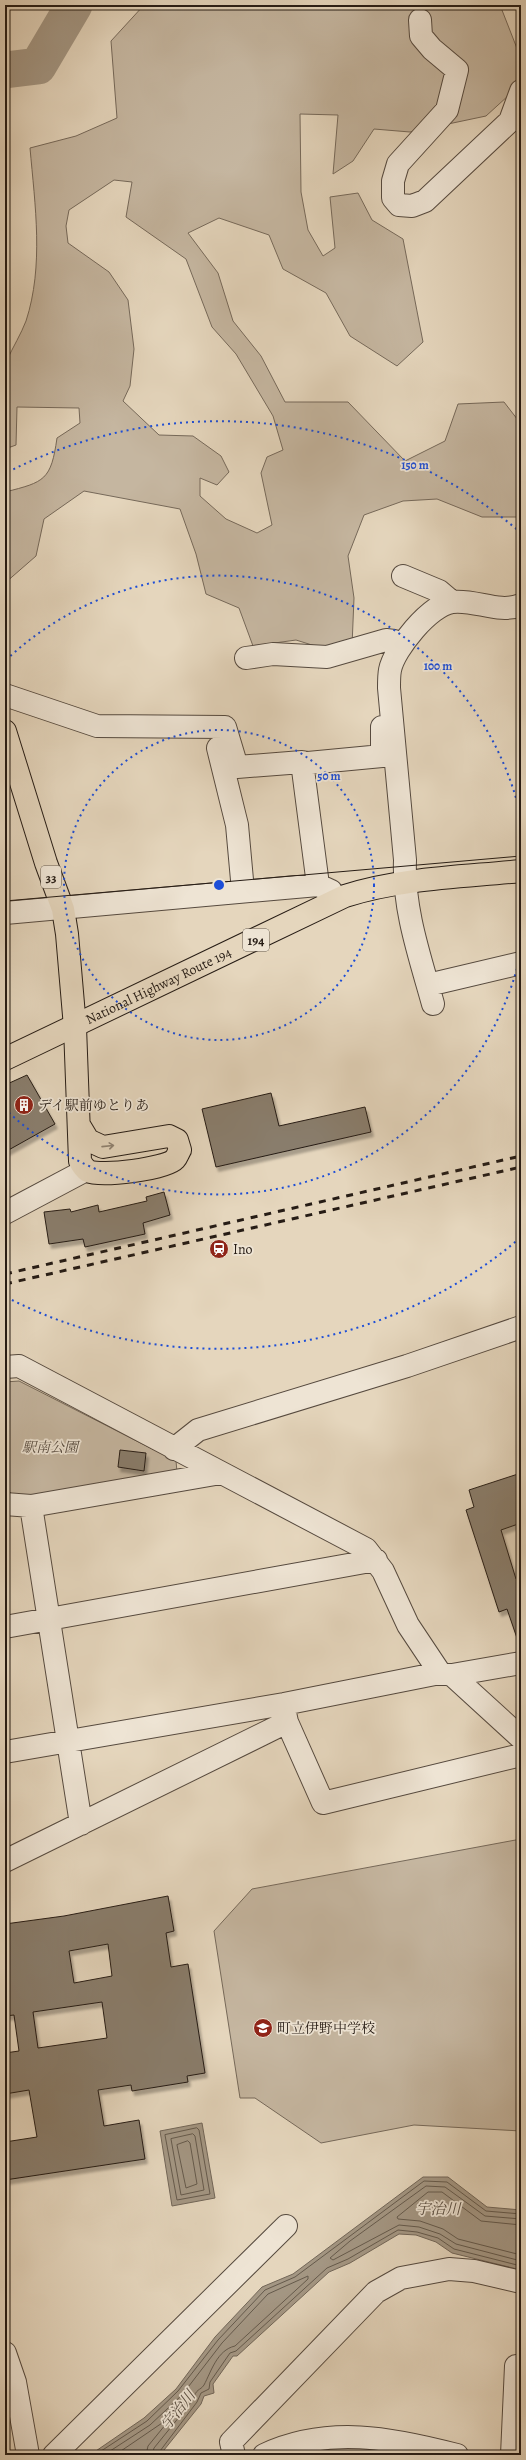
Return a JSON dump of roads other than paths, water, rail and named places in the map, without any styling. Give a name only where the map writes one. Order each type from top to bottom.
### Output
[{"type":"main road","name":"33","points":[[5,732],[46,863],[63,909],[67,934],[75,1026]]},
{"type":"main road","name":"National Highway Route 194","points":[[5,1059],[345,896],[371,888],[404,882],[521,871]]},
{"type":"main road","points":[[75,1026],[80,1162],[86,1170],[95,1173],[114,1174],[164,1164],[175,1159],[180,1150],[177,1140],[169,1136],[103,1147],[88,1140],[79,1125]]},
{"type":"street","points":[[420,20],[421,36],[457,70],[447,110],[398,164],[393,187],[393,198],[399,205],[412,206],[425,201],[510,121],[521,91]]},
{"type":"street","points":[[403,576],[439,591],[452,602]]},
{"type":"street","points":[[521,605],[510,610],[452,602],[439,607],[421,622],[402,645],[390,669],[389,688],[405,860],[404,882],[409,910],[430,994],[521,963]]},
{"type":"street","points":[[246,658],[273,654],[327,657],[386,640],[394,641],[402,645]]},
{"type":"street","points":[[5,695],[97,726],[225,727],[237,767],[302,762],[308,763],[382,756],[382,707],[389,688]]},
{"type":"street","points":[[217,727],[220,765],[233,802],[237,825],[243,891]]},
{"type":"street","points":[[302,762],[318,885]]},
{"type":"street","points":[[5,912],[63,909],[318,885],[345,896]]},
{"type":"street","points":[[5,1213],[86,1170]]},
{"type":"street","points":[[174,1449],[198,1430],[407,1366],[521,1327]]},
{"type":"street","points":[[5,1367],[19,1366],[174,1449],[366,1548],[376,1560],[408,1625],[446,1674],[521,1738]]},
{"type":"street","points":[[5,1504],[31,1506],[221,1473]]},
{"type":"street","points":[[31,1506],[70,1742],[81,1824]]},
{"type":"street","points":[[5,1627],[376,1560]]},
{"type":"street","points":[[5,1752],[285,1713],[446,1674],[521,1662]]},
{"type":"street","points":[[285,1713],[323,1803],[521,1755]]},
{"type":"street","points":[[5,1861],[81,1824],[285,1713]]},
{"type":"street","points":[[54,2455],[286,2226]]},
{"type":"street","points":[[234,2455],[231,2442],[376,2292],[400,2278],[448,2269],[474,2271],[521,2282]]},
{"type":"street","points":[[5,2353],[15,2382],[28,2455]]},
{"type":"street","points":[[512,2455],[516,2366]]},
{"type":"street","points":[[264,2455],[295,2443],[341,2435],[398,2440],[457,2455]]},
{"type":"water","points":[[202,2123],[215,2198],[172,2206],[160,2131]]},
{"type":"water","name":"宇治川","points":[[423,2177],[448,2177],[487,2207],[521,2210],[521,2270],[452,2253],[436,2242],[416,2235],[399,2234],[350,2263],[329,2272],[237,2356],[233,2356],[213,2384],[214,2393],[204,2396],[201,2404],[160,2455],[90,2455],[144,2418],[176,2389],[215,2337],[262,2287],[293,2274]]},
{"type":"waterway","points":[[5,70],[38,66],[74,5]]},
{"type":"tram line","points":[[5,901],[521,856]]},
{"type":"railway","points":[[5,1274],[521,1156]]},
{"type":"railway","points":[[5,1284],[521,1167]]},
{"type":"place","name":"デイ駅前ゆとりあ","points":[[24,1105]]},
{"type":"place","name":"Ino","points":[[219,1249]]},
{"type":"place","name":"町立伊野中学校","points":[[263,2028]]},
{"type":"park label","name":"駅南公園","points":[[50,1447]]}]
